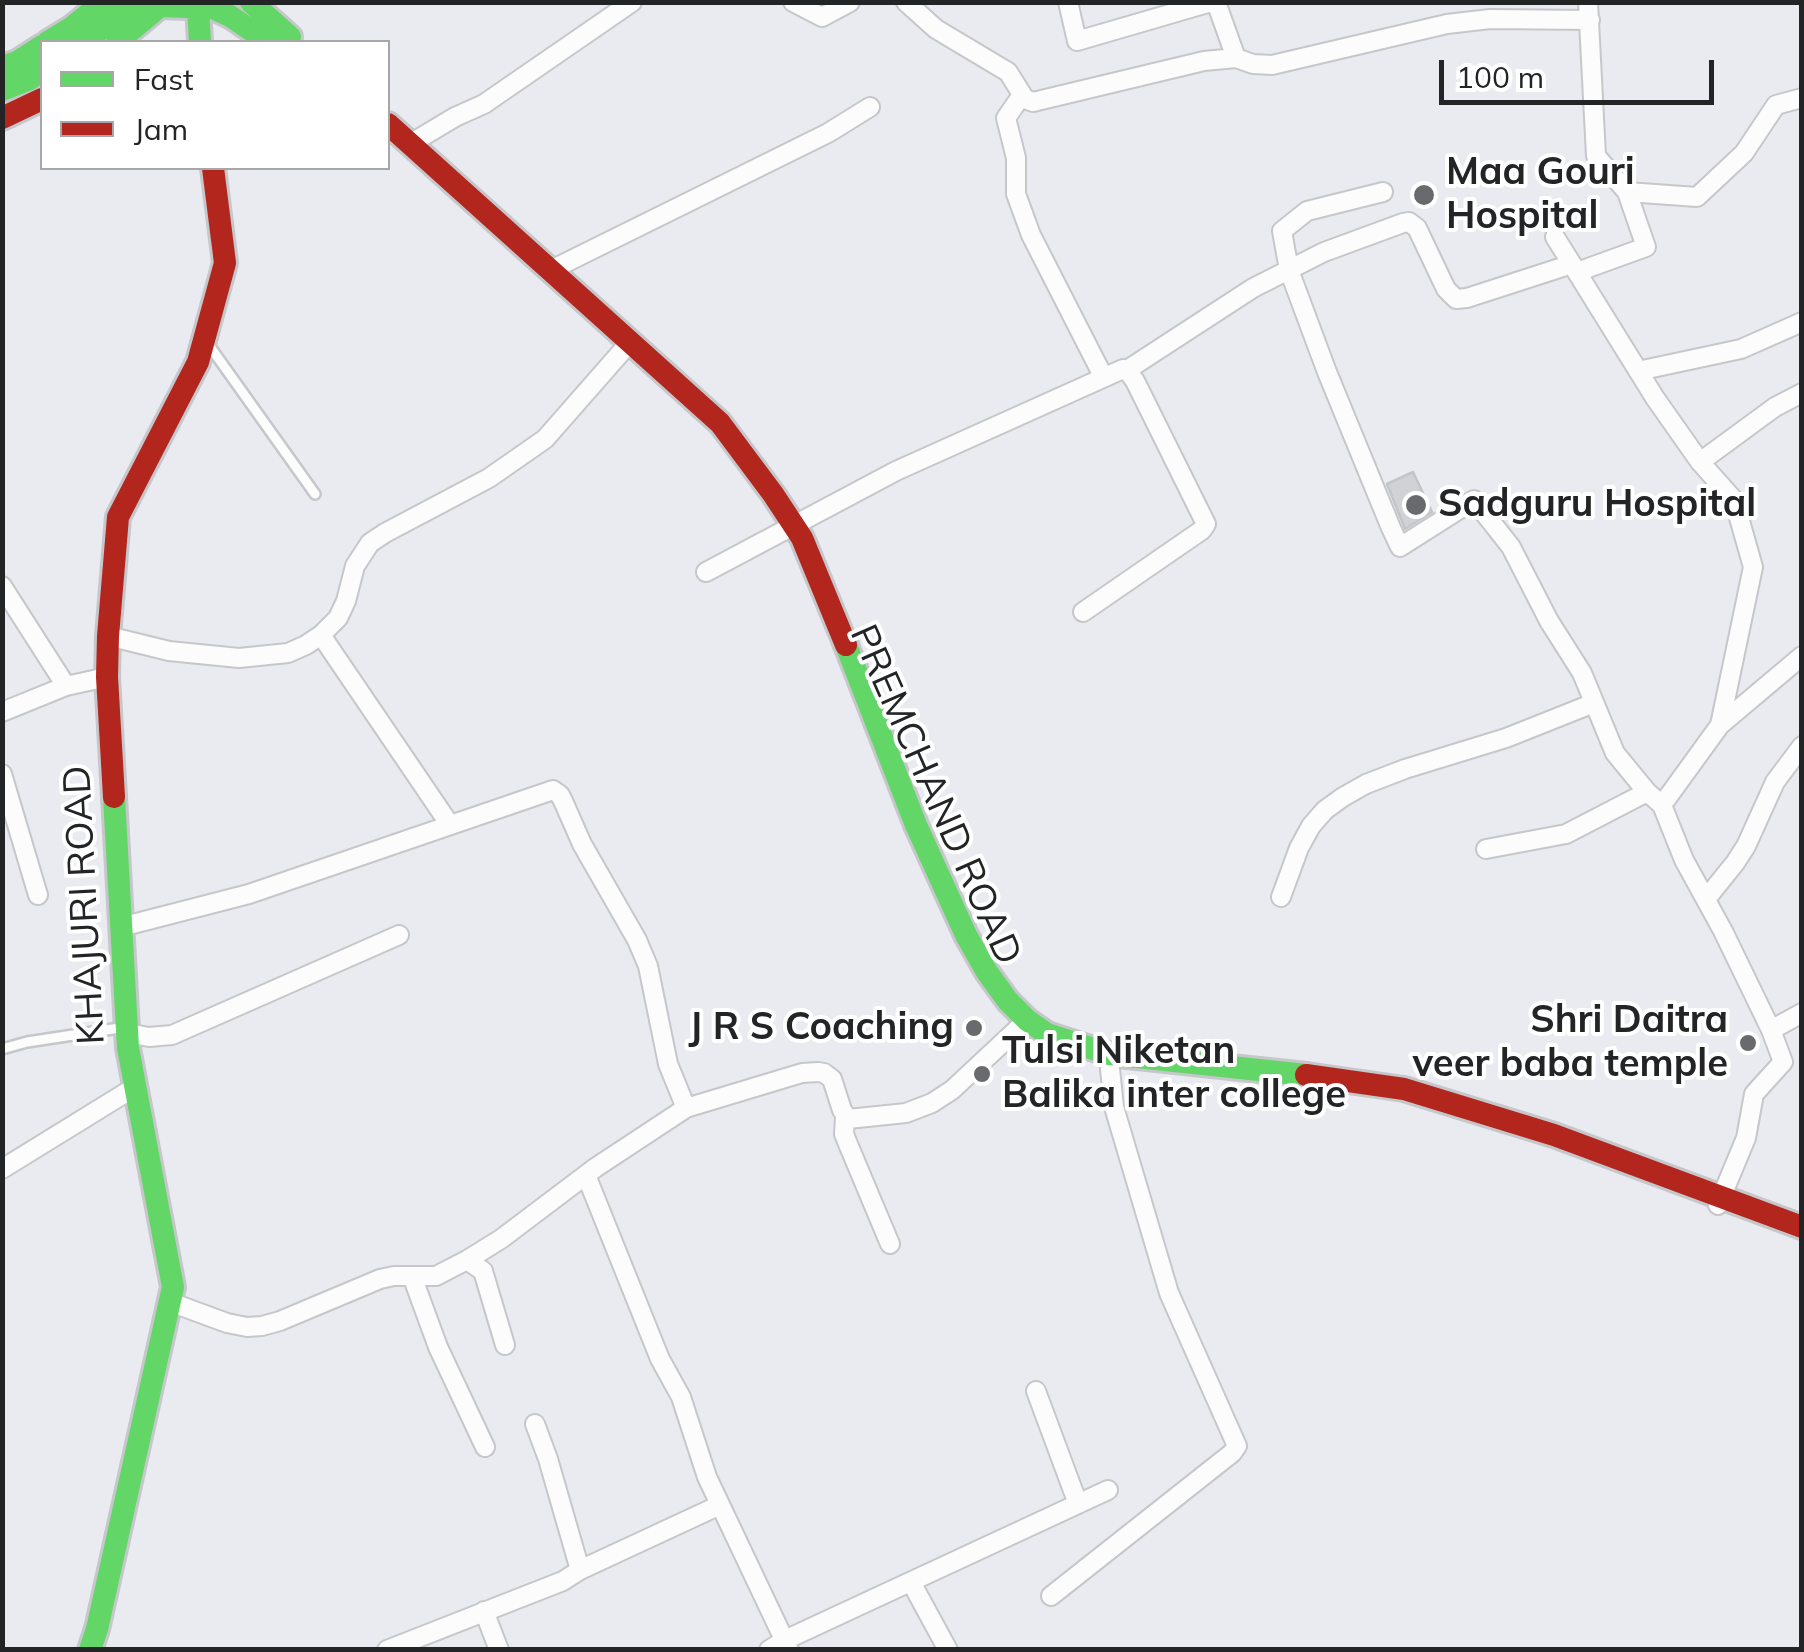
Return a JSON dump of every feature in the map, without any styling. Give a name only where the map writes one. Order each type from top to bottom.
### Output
[{"type":"main road","points":[[53,40],[103,2]]},
{"type":"main road","points":[[87,40],[136,2]]},
{"type":"main road","points":[[251,2],[292,39]]},
{"type":"main road","points":[[119,40],[163,4],[213,8],[258,35],[292,39]]},
{"type":"main road","points":[[198,7],[200,40]]},
{"type":"main road","points":[[2,67],[40,48]]},
{"type":"main road","points":[[2,90],[40,72]]},
{"type":"main road","points":[[2,118],[40,100]]},
{"type":"main road","name":"PREMCHAND ROAD","points":[[390,126],[720,422],[774,494],[786,530],[824,588],[916,825],[966,935],[1020,1026],[1039,1048],[1110,1069],[1310,1090],[1446,1117],[1548,1145],[1718,1204],[1802,1228]]},
{"type":"main road","name":"KHAJURI ROAD","points":[[90,1650],[173,1286],[126,1030],[108,636],[118,517],[198,362],[226,263],[213,170]]},
{"type":"main road","name":"PREMCHAND ROAD","points":[[1020,1026],[1110,1054],[1404,1089],[1554,1134],[1802,1243]]},
{"type":"street","points":[[410,144],[484,104],[632,2]]},
{"type":"street","points":[[793,2],[822,17],[850,2]]},
{"type":"street","points":[[706,572],[896,471],[1103,376],[1127,370],[1252,288],[1324,252],[1409,222],[1417,228],[1446,289],[1456,299],[1646,247],[1627,192],[1596,156],[1589,11],[1447,24],[1272,65],[1236,58],[1204,61],[1028,101],[1002,67],[936,29],[906,2]]},
{"type":"street","points":[[1068,2],[1077,41],[1214,2],[1236,58]]},
{"type":"street","points":[[1022,95],[1006,118],[1016,158],[1016,194],[1030,235],[1103,376]]},
{"type":"street","points":[[1627,192],[1697,196],[1744,153],[1776,105],[1802,98]]},
{"type":"street","points":[[551,270],[828,133],[870,107]]},
{"type":"street","points":[[1383,192],[1307,211],[1282,231],[1290,270],[1338,401],[1400,546],[1474,500],[1511,547],[1582,674],[1615,753],[1662,805],[1684,860],[1771,1030],[1782,1062],[1754,1094],[1746,1138],[1718,1204]]},
{"type":"street","points":[[1555,237],[1638,372],[1700,462],[1734,500],[1753,567],[1720,725]]},
{"type":"street","points":[[1638,372],[1741,349],[1802,322]]},
{"type":"street","points":[[108,636],[169,651],[239,658],[288,653],[321,635],[338,618],[355,566],[370,543],[489,478],[546,439],[631,342]]},
{"type":"street","points":[[1083,612],[1206,524],[1127,370]]},
{"type":"street","points":[[1700,462],[1775,407],[1802,393]]},
{"type":"street","points":[[2,586],[66,686]]},
{"type":"street","points":[[321,635],[450,826]]},
{"type":"street","points":[[1662,805],[1720,725],[1802,656]]},
{"type":"street","points":[[2,712],[66,686],[107,677]]},
{"type":"street","points":[[1282,897],[1311,826],[1343,797],[1405,769],[1506,738],[1594,703]]},
{"type":"street","points":[[1706,899],[1740,854],[1775,782],[1802,746]]},
{"type":"street","points":[[2,774],[38,895]]},
{"type":"street","points":[[121,927],[249,894],[549,791],[556,792],[638,940],[648,966],[668,1064],[686,1108]]},
{"type":"street","points":[[1486,849],[1566,834],[1647,792]]},
{"type":"street","points":[[126,1030],[149,1037],[172,1035],[399,935]]},
{"type":"street","points":[[1771,1030],[1802,1013]]},
{"type":"street","points":[[845,1117],[852,1120],[906,1114],[932,1104],[1020,1026]]},
{"type":"street","points":[[1051,1596],[1237,1446],[1169,1293],[1114,1108],[1110,1069]]},
{"type":"street","points":[[170,1302],[227,1323],[262,1326],[367,1283],[394,1276],[436,1276],[501,1239],[586,1175],[686,1108],[802,1073],[824,1072],[832,1079],[845,1117],[844,1134],[890,1244]]},
{"type":"street","points":[[2,1169],[135,1087]]},
{"type":"street","points":[[586,1175],[660,1359],[681,1397],[707,1477],[781,1646],[1108,1490]]},
{"type":"street","points":[[467,1260],[483,1271],[505,1345]]},
{"type":"street","points":[[412,1276],[434,1336],[484,1447]]},
{"type":"street","points":[[1036,1391],[1078,1504]]},
{"type":"street","points":[[535,1424],[580,1570]]},
{"type":"street","points":[[386,1650],[563,1580],[720,1505]]},
{"type":"street","points":[[912,1582],[948,1650]]},
{"type":"street","points":[[484,1611],[499,1650]]},
{"type":"lane","points":[[204,338],[315,494]]},
{"type":"lane","points":[[2,1049],[126,1030]]},
{"type":"building","points":[[1413,472],[1432,512],[1405,529],[1387,484]]},
{"type":"traffic: fast","points":[[51,40],[103,2]]},
{"type":"traffic: fast","points":[[87,40],[136,2]]},
{"type":"traffic: fast","points":[[119,40],[165,2]]},
{"type":"traffic: fast","points":[[251,2],[290,37]]},
{"type":"traffic: fast","points":[[161,6],[213,8],[258,35],[287,35]]},
{"type":"traffic: fast","points":[[198,7],[200,40]]},
{"type":"traffic: fast","points":[[2,67],[40,47]]},
{"type":"traffic: fast","points":[[2,90],[40,72]]},
{"type":"traffic: fast","points":[[846,645],[916,825],[966,935],[987,972],[1027,1020],[1047,1034],[1109,1054],[1306,1075]]},
{"type":"traffic: fast","points":[[90,1650],[173,1287],[128,1048],[114,797]]},
{"type":"traffic: jam","points":[[2,118],[40,100]]},
{"type":"traffic: jam","points":[[390,126],[720,423],[802,538],[846,645]]},
{"type":"traffic: jam","points":[[114,797],[107,677],[118,517],[198,362],[225,263],[213,170]]},
{"type":"traffic: jam","points":[[1306,1075],[1404,1089],[1554,1135],[1802,1227]]},
{"type":"place","name":"Maa Gouri Hospital","points":[[1424,195]]},
{"type":"place","name":"Sadguru Hospital","points":[[1416,505]]},
{"type":"place","name":"J R S Coaching","points":[[974,1028]]},
{"type":"place","name":"Shri Daitra veer baba temple","points":[[1748,1043]]},
{"type":"place","name":"Tulsi Niketan Balika inter college","points":[[982,1074]]}]
